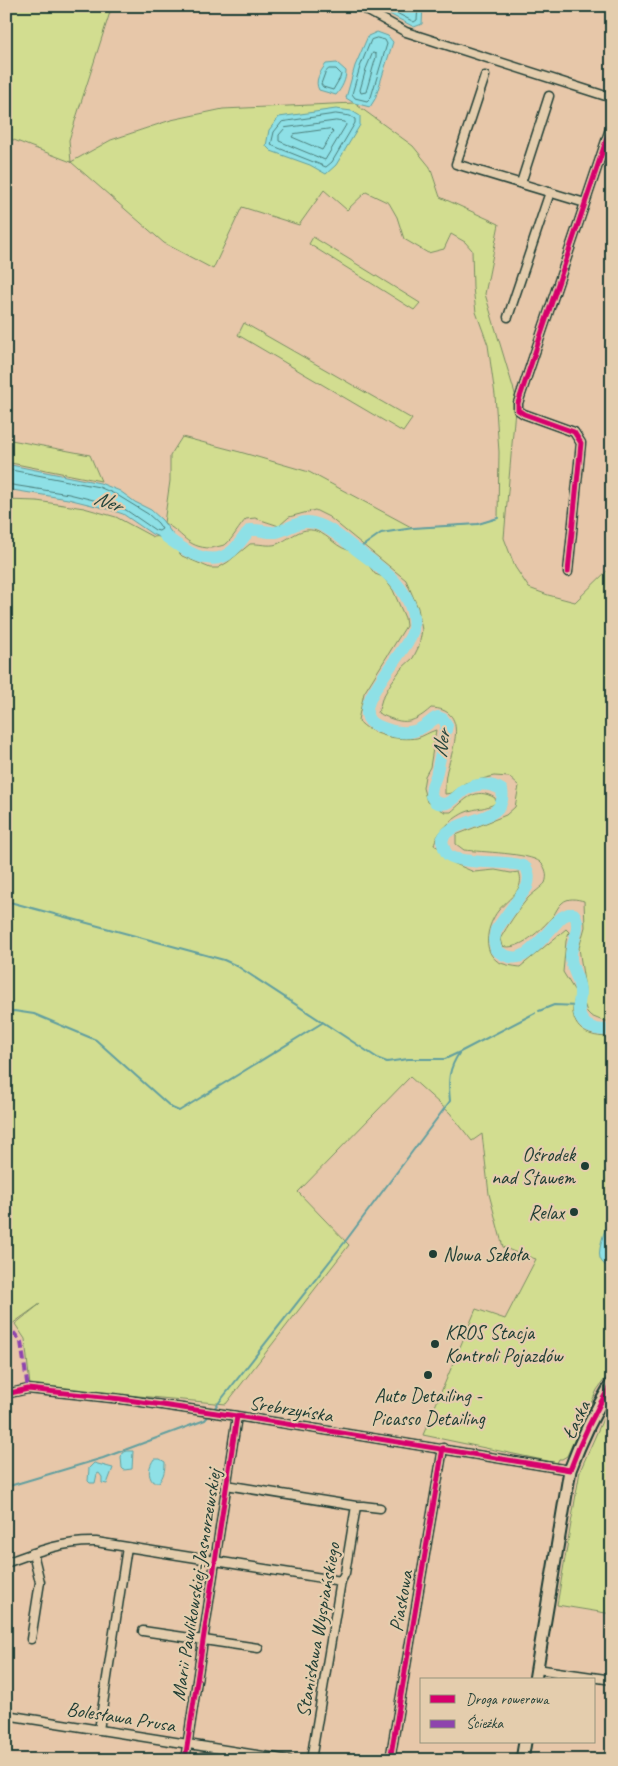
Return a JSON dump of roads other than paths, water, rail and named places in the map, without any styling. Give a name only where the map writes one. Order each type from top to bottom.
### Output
[{"type":"main road","name":"Łaska","points":[[536,1674],[570,1470],[600,1402],[612,1383]]},
{"type":"main road","points":[[522,1760],[525,1744]]},
{"type":"street","points":[[359,6],[406,32],[612,98]]},
{"type":"street","points":[[486,76],[456,164],[585,202]]},
{"type":"street","points":[[521,183],[549,96]]},
{"type":"street","points":[[568,572],[581,443],[574,432],[524,414],[518,410],[518,403],[612,123]]},
{"type":"street","points":[[508,317],[550,192]]},
{"type":"street","name":"Srebrzyńska","points":[[6,1394],[28,1389],[51,1390],[237,1416],[570,1470]]},
{"type":"street","name":"Marii Pawlikowskiej-Jasnorzewskiej","points":[[185,1760],[237,1416]]},
{"type":"street","name":"Piaskowa","points":[[390,1760],[443,1448]]},
{"type":"street","points":[[226,1486],[380,1508]]},
{"type":"street","name":"Stanisława Wyspiańskiego","points":[[311,1760],[341,1581],[345,1573],[356,1506]]},
{"type":"street","points":[[6,1563],[59,1545],[83,1542],[127,1546],[341,1581]]},
{"type":"street","points":[[99,1730],[127,1546]]},
{"type":"street","points":[[30,1639],[40,1582],[33,1553]]},
{"type":"street","points":[[143,1630],[258,1648]]},
{"type":"street","points":[[536,1674],[587,1678]]},
{"type":"street","points":[[596,1679],[612,1680]]},
{"type":"street","name":"Bolesława Prusa","points":[[6,1715],[289,1760]]},
{"type":"water","points":[[374,6],[423,6],[422,24],[414,27]]},
{"type":"water","points":[[377,32],[388,36],[393,42],[375,99],[370,107],[354,103],[346,98],[355,66],[368,36]]},
{"type":"water","points":[[337,63],[346,71],[340,90],[336,95],[319,90],[317,80],[326,64]]},
{"type":"water","points":[[336,109],[352,111],[360,116],[360,125],[336,165],[326,174],[310,165],[271,151],[266,146],[269,130],[279,117]]},
{"type":"water","points":[[6,464],[100,483],[120,491],[135,502],[151,510],[162,520],[183,548],[152,534],[123,514],[108,509],[68,499],[6,489]]},
{"type":"water","points":[[612,1210],[612,1269],[602,1262],[599,1254],[603,1235]]},
{"type":"water","points":[[133,1451],[132,1469],[124,1470],[121,1457],[122,1453]]},
{"type":"water","points":[[154,1459],[160,1459],[165,1462],[164,1473],[159,1482],[153,1482],[149,1473]]},
{"type":"water","points":[[94,1463],[113,1468],[107,1484],[102,1483],[102,1477],[99,1473],[95,1483],[88,1481],[89,1468]]},
{"type":"waterway","points":[[357,550],[381,533],[413,528],[478,524],[498,518]]},
{"type":"waterway","name":"Ner","points":[[165,536],[197,556],[215,558],[224,556],[232,551],[250,530],[276,532],[304,522],[315,523],[341,537],[377,565],[396,583],[410,605],[413,617],[413,630],[372,694],[367,707],[368,718],[376,725],[394,731],[406,732],[418,730],[438,717],[443,719],[447,725],[432,786],[431,796],[435,802],[447,803],[463,791],[477,785],[488,785],[502,790],[502,800],[499,807],[492,813],[456,827],[446,833],[442,840],[445,850],[448,855],[455,858],[477,862],[521,865],[526,868],[529,878],[527,887],[496,930],[494,940],[496,950],[509,957],[523,955],[535,946],[562,917],[574,914],[577,929],[571,959],[580,987],[579,1011],[588,1026],[612,1030]]},
{"type":"waterway","points":[[6,901],[224,960],[237,966],[379,1059],[387,1062],[408,1059],[445,1059],[460,1052]]},
{"type":"waterway","points":[[539,1011],[554,1005],[579,1006]]},
{"type":"waterway","points":[[6,1012],[14,1011],[34,1014],[96,1040],[172,1108],[179,1111],[322,1023]]},
{"type":"waterway","points":[[213,1410],[344,1243],[450,1101],[450,1075],[453,1064],[460,1052],[535,1013]]},
{"type":"waterway","points":[[6,1487],[103,1458],[205,1420],[210,1414]]},
{"type":"place","name":"Ośrodek nad Stawem","points":[[585,1166]]},
{"type":"place","name":"Relax","points":[[574,1212]]},
{"type":"place","name":"Nowa Szkoła","points":[[433,1254]]},
{"type":"place","name":"KROS Stacja Kontroli Pojazdów","points":[[435,1344]]},
{"type":"place","name":"Auto Detailing - Picasso Detailing","points":[[428,1375]]}]
